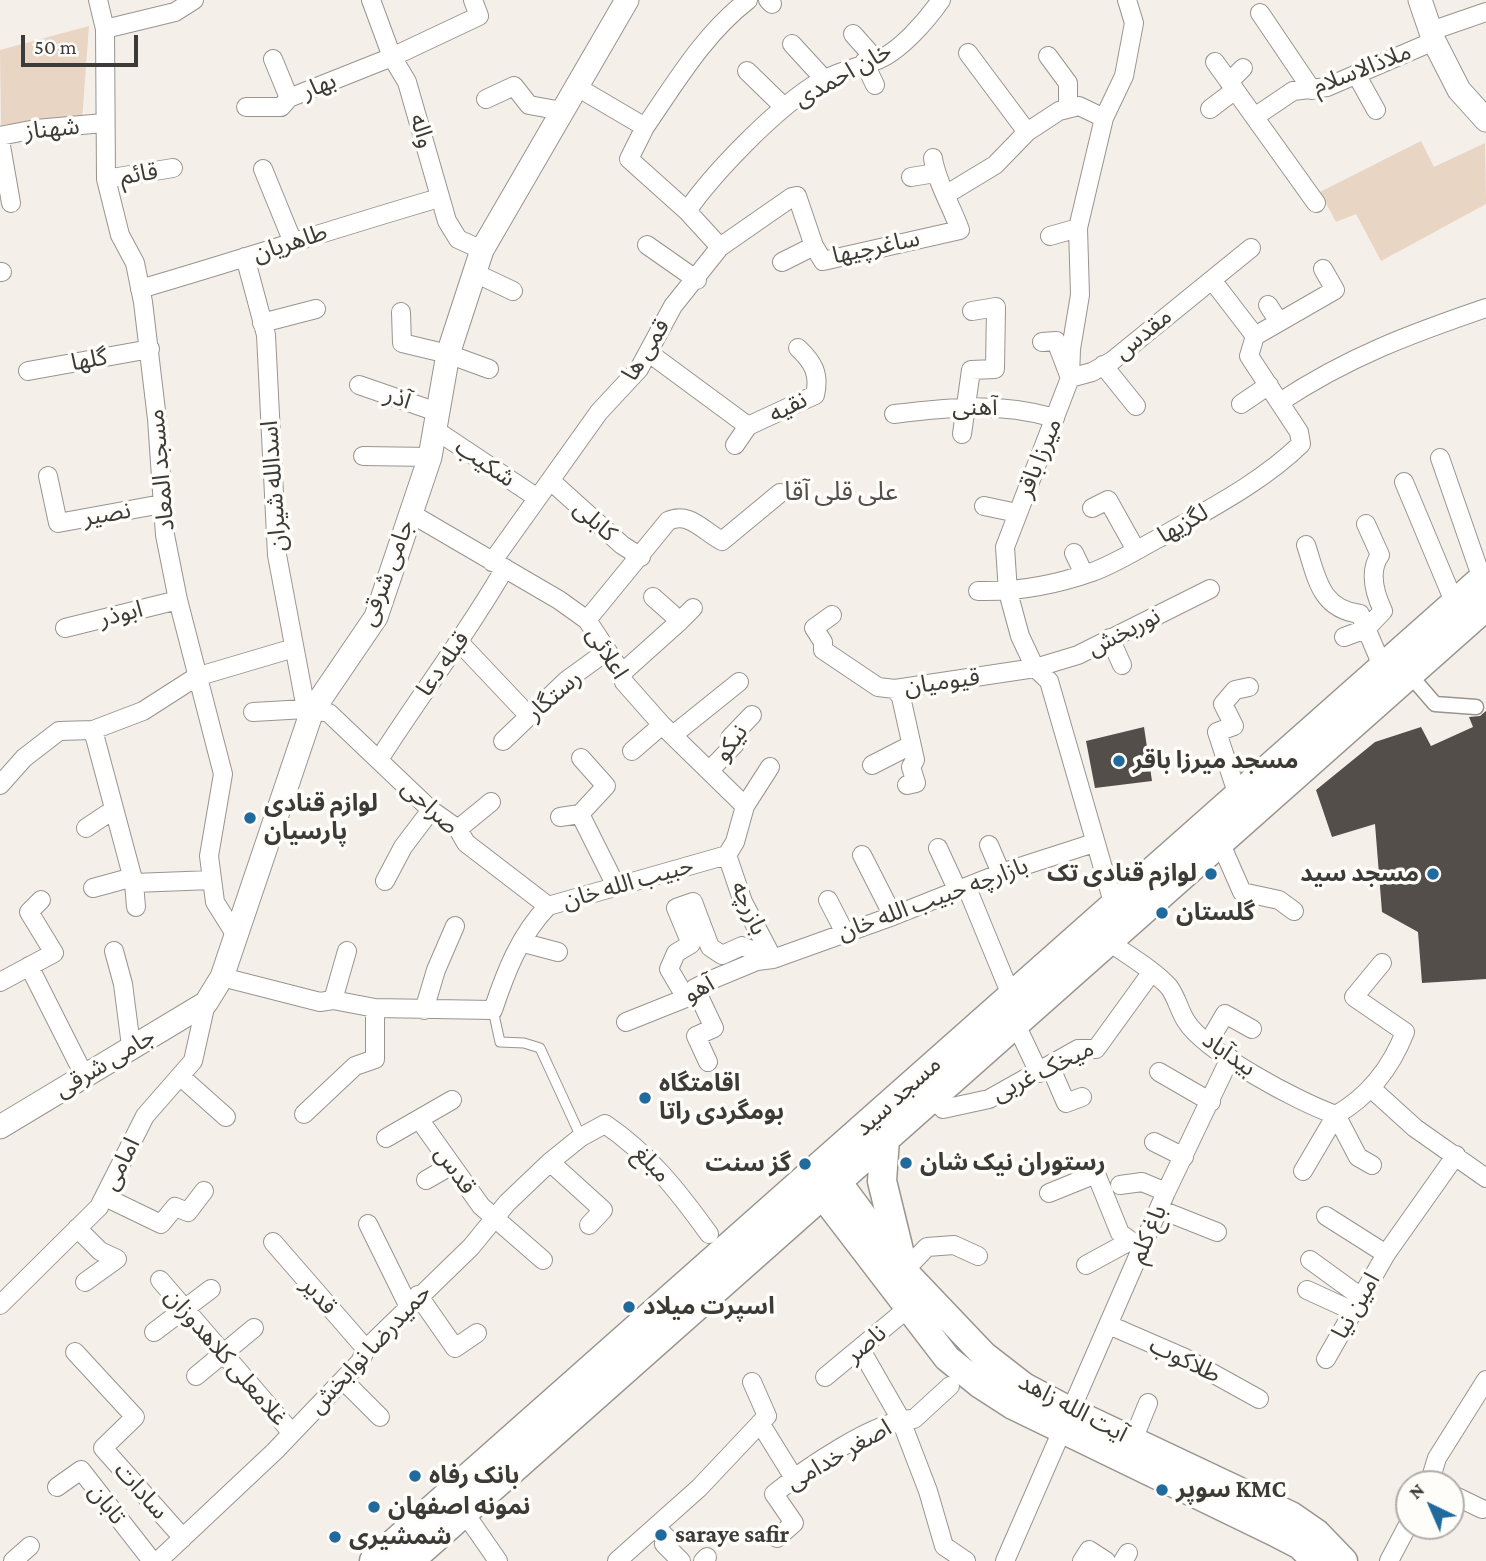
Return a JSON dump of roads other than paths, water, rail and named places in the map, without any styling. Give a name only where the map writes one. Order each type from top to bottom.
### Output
[{"type":"main road","name":"مسجد سید","points":[[409,1561],[823,1179],[1011,995],[1238,796],[1396,671],[1455,604],[1485,587]]},
{"type":"main road","name":"مسجد سید","points":[[374,1561],[823,1179],[885,1139],[1220,842],[1485,587]]},
{"type":"main road","points":[[885,1139],[882,1181],[904,1271]]},
{"type":"main road","name":"آیت الله زاهد","points":[[823,1179],[904,1271],[984,1355],[1067,1421],[1300,1546],[1315,1561]]},
{"type":"main road","name":"آیت الله زاهد","points":[[823,1179],[907,1309],[947,1357],[979,1384],[1013,1406],[1133,1440],[1291,1515],[1317,1533],[1344,1561]]},
{"type":"street","name":"مسجد المعاد","points":[[98,0],[105,29],[106,179],[120,235],[135,263],[149,349],[162,504],[177,600],[223,774],[209,856],[215,902],[235,934]]},
{"type":"street","points":[[105,29],[175,12],[194,0]]},
{"type":"street","name":"واله","points":[[371,0],[392,57],[407,82],[439,198],[458,240],[482,250]]},
{"type":"street","name":"بهار","points":[[246,107],[281,107],[289,98],[392,57],[479,16],[473,0]]},
{"type":"street","name":"جامی شرقی","points":[[0,1127],[206,1003],[222,977],[309,710],[376,617],[430,457],[448,354],[482,250],[627,0]]},
{"type":"street","points":[[720,247],[687,211],[629,159],[645,127],[709,36],[748,0]]},
{"type":"street","name":"خان احمدی","points":[[687,211],[699,194],[784,107],[814,85],[870,61],[921,28],[941,0]]},
{"type":"street","name":"میرزا باقر","points":[[1114,906],[1094,843],[1070,745],[1049,681],[1035,668],[1020,636],[1008,592],[1005,547],[1070,378],[1071,349],[1080,295],[1078,228],[1104,118],[1124,76],[1134,23],[1127,0]]},
{"type":"street","points":[[1420,0],[1432,36],[1460,90],[1485,117]]},
{"type":"street","name":"ملاذالاسلام","points":[[1256,116],[1293,92],[1312,90],[1356,75],[1486,12]]},
{"type":"street","points":[[1260,13],[1312,90]]},
{"type":"street","points":[[853,34],[870,61],[875,85]]},
{"type":"street","points":[[792,44],[825,80]]},
{"type":"street","points":[[968,53],[1027,132]]},
{"type":"street","points":[[1048,56],[1068,83],[1068,107]]},
{"type":"street","points":[[273,59],[289,98]]},
{"type":"street","points":[[1215,62],[1316,203]]},
{"type":"street","points":[[1210,109],[1232,86],[1243,68]]},
{"type":"street","points":[[747,71],[784,107]]},
{"type":"street","points":[[1356,75],[1376,110]]},
{"type":"street","points":[[486,99],[514,86],[529,105],[562,111]]},
{"type":"street","points":[[577,87],[645,127]]},
{"type":"street","points":[[947,194],[995,165],[1027,132],[1068,107],[1079,106],[1104,118]]},
{"type":"street","name":"شهناز","points":[[0,138],[36,129],[104,123]]},
{"type":"street","points":[[0,138],[11,203]]},
{"type":"street","name":"ساغرچیها","points":[[797,197],[814,246],[823,261],[960,230],[934,165],[911,177]]},
{"type":"street","name":"قائم","points":[[106,179],[173,168]]},
{"type":"street","points":[[263,169],[292,240]]},
{"type":"street","name":"قمی ها","points":[[498,565],[536,497],[551,481],[599,412],[639,369],[667,315],[697,280],[720,247],[792,197],[797,197]]},
{"type":"street","name":"طاهریان","points":[[140,289],[292,240],[439,198]]},
{"type":"street","points":[[1050,236],[1078,228]]},
{"type":"street","points":[[647,245],[697,280]]},
{"type":"street","points":[[782,262],[814,246]]},
{"type":"street","name":"مقدس","points":[[1070,378],[1103,365],[1251,248]]},
{"type":"street","name":"اسدالله شیران","points":[[245,257],[266,335],[277,555],[294,648],[309,710]]},
{"type":"street","points":[[1212,280],[1255,336],[1335,290],[1323,269]]},
{"type":"street","points":[[475,273],[513,291]]},
{"type":"street","points":[[1268,305],[1279,322]]},
{"type":"street","points":[[962,434],[971,370],[995,369],[996,307],[972,311]]},
{"type":"street","points":[[1280,402],[1345,361],[1406,335],[1486,308]]},
{"type":"street","points":[[262,323],[316,309]]},
{"type":"street","points":[[401,312],[401,343],[448,354],[489,369]]},
{"type":"street","name":"لگزیها","points":[[978,591],[1008,592],[1084,575],[1136,550],[1209,509],[1269,471],[1301,444],[1299,432],[1250,356],[1255,336]]},
{"type":"street","points":[[1042,342],[1056,341],[1070,378]]},
{"type":"street","name":"نقیه","points":[[649,354],[748,426],[815,395],[818,382],[813,361],[798,348]]},
{"type":"street","name":"گلها","points":[[28,371],[149,349]]},
{"type":"street","points":[[1103,365],[1136,406]]},
{"type":"street","name":"آذر","points":[[359,385],[435,421]]},
{"type":"street","points":[[1241,404],[1269,386]]},
{"type":"street","name":"آهنی","points":[[894,414],[967,405],[1022,409],[1055,418]]},
{"type":"street","name":"شکیب","points":[[435,421],[536,497]]},
{"type":"street","points":[[735,445],[748,426]]},
{"type":"street","points":[[363,456],[430,457]]},
{"type":"street","points":[[1440,458],[1485,587]]},
{"type":"street","name":"نصیر","points":[[48,476],[58,523],[162,504]]},
{"type":"street","name":"کابلی","points":[[551,481],[622,545],[641,557]]},
{"type":"street","points":[[1404,482],[1455,604]]},
{"type":"street","points":[[587,620],[641,557],[667,521],[676,517],[691,519],[722,541],[780,493]]},
{"type":"street","points":[[1091,508],[1108,500],[1136,550]]},
{"type":"street","points":[[984,506],[1017,513]]},
{"type":"street","name":"اعلائی","points":[[410,513],[587,620],[622,673],[624,682],[667,730],[744,806]]},
{"type":"street","points":[[1344,636],[1366,629],[1383,611],[1374,592],[1372,566],[1380,555],[1366,524]]},
{"type":"street","points":[[1306,545],[1321,592],[1343,611],[1360,614],[1366,629],[1396,671],[1435,704],[1476,707]]},
{"type":"street","points":[[1074,553],[1084,575]]},
{"type":"street","name":"قبله دعا","points":[[380,758],[460,643],[498,565]]},
{"type":"street","name":"نوربخش","points":[[1035,668],[1078,655],[1210,589]]},
{"type":"street","points":[[622,673],[686,614],[653,597]]},
{"type":"street","name":"ابوذر","points":[[65,628],[177,600]]},
{"type":"street","name":"قیومیان","points":[[832,615],[814,628],[823,642],[823,650],[878,688],[895,689],[1035,668]]},
{"type":"street","points":[[1110,638],[1122,665]]},
{"type":"street","points":[[460,643],[529,716]]},
{"type":"street","points":[[0,785],[24,758],[59,731],[93,730],[143,710],[196,677],[294,648]]},
{"type":"street","name":"رستگار","points":[[503,741],[567,680],[607,651]]},
{"type":"street","points":[[632,751],[739,682]]},
{"type":"street","points":[[1238,796],[1217,732],[1234,726],[1223,704],[1235,690],[1249,687]]},
{"type":"street","points":[[895,689],[901,697],[915,760],[911,767],[916,783],[907,785]]},
{"type":"street","points":[[253,712],[309,710]]},
{"type":"street","name":"صراحی","points":[[309,710],[329,713],[380,758],[432,810],[457,830],[466,843],[548,906]]},
{"type":"street","name":"نیکو","points":[[709,770],[735,744],[730,738],[752,715]]},
{"type":"street","points":[[93,730],[134,883],[136,907]]},
{"type":"street","points":[[872,765],[911,745]]},
{"type":"street","points":[[560,817],[580,814],[606,786],[581,758]]},
{"type":"street","points":[[731,849],[744,806],[770,767]]},
{"type":"street","points":[[457,830],[491,802]]},
{"type":"street","points":[[86,828],[113,810]]},
{"type":"street","points":[[385,881],[403,847],[432,810]]},
{"type":"street","points":[[580,814],[616,886]]},
{"type":"street","points":[[1220,842],[1242,892],[1279,900],[1294,911]]},
{"type":"street","name":"بازارچه حبیب الله خان","points":[[773,959],[1000,873],[1094,843]]},
{"type":"street","points":[[989,845],[1000,873]]},
{"type":"street","points":[[938,848],[962,889],[1011,995]]},
{"type":"street","name":"حبیب الله خان","points":[[493,1010],[510,961],[524,943],[529,926],[548,906],[731,849]]},
{"type":"street","name":"بازرچه","points":[[731,849],[743,902],[773,959]]},
{"type":"street","points":[[862,855],[892,916]]},
{"type":"street","points":[[93,888],[126,879],[134,883],[212,880]]},
{"type":"street","points":[[0,982],[54,954],[29,912],[41,900]]},
{"type":"street","points":[[828,900],[844,931]]},
{"type":"street","points":[[708,1062],[696,1036],[714,1028],[670,969],[676,953],[691,944],[676,908],[693,902],[710,947],[722,955],[742,946],[773,959]]},
{"type":"street","points":[[424,1010],[436,970],[455,926]]},
{"type":"street","name":"بیدآباد","points":[[1108,941],[1167,986],[1180,1004],[1185,1021],[1208,1043],[1312,1107],[1336,1115]]},
{"type":"street","points":[[524,943],[558,952]]},
{"type":"street","points":[[114,951],[123,984],[131,1046]]},
{"type":"street","points":[[333,1000],[347,951]]},
{"type":"street","name":"آهو","points":[[626,1022],[757,961],[773,959]]},
{"type":"street","points":[[1303,1171],[1336,1115],[1358,1102],[1372,1089],[1397,1051],[1405,1032],[1354,997],[1382,963]]},
{"type":"street","points":[[29,966],[84,1075]]},
{"type":"street","name":"میخک غربی","points":[[943,1109],[989,1099],[1045,1070],[1078,1049],[1096,1049],[1151,973]]},
{"type":"street","points":[[222,977],[320,1002],[333,1000],[374,1008],[493,1010]]},
{"type":"street","name":"امامی","points":[[0,1305],[105,1197],[145,1116],[193,1060],[206,1003]]},
{"type":"street","points":[[304,1114],[355,1066],[375,1059],[374,1008]]},
{"type":"street","points":[[1208,1043],[1225,1014],[1252,1030]]},
{"type":"street","points":[[1021,1035],[1066,1103],[1083,1097]]},
{"type":"street","name":"باغ کلم","points":[[1005,1561],[1109,1325],[1136,1245],[1163,1201],[1230,1058]]},
{"type":"street","points":[[1159,1072],[1211,1102]]},
{"type":"street","points":[[180,1076],[226,1117]]},
{"type":"street","points":[[1372,1089],[1415,1128],[1486,1178]]},
{"type":"street","points":[[386,1138],[452,1100]]},
{"type":"street","points":[[1336,1115],[1358,1157],[1372,1165]]},
{"type":"street","name":"قدس","points":[[419,1118],[481,1206],[543,1261]]},
{"type":"street","name":"مبلغ","points":[[581,1137],[605,1124],[631,1142],[664,1173],[709,1234]]},
{"type":"street","name":"حمیدرضا نوابخش","points":[[158,1561],[292,1433],[360,1362],[366,1349],[413,1300],[471,1247],[494,1219],[550,1162],[581,1137]]},
{"type":"street","points":[[1154,1142],[1184,1157]]},
{"type":"street","name":"امین نیا","points":[[1326,1359],[1386,1254],[1456,1155]]},
{"type":"street","points":[[550,1162],[603,1210],[589,1225]]},
{"type":"street","points":[[426,1181],[452,1165]]},
{"type":"street","points":[[1049,1193],[1096,1174],[1120,1233],[1136,1245]]},
{"type":"street","points":[[1120,1185],[1142,1182],[1163,1201],[1217,1232]]},
{"type":"street","points":[[105,1197],[162,1224],[175,1207],[188,1212],[204,1191]]},
{"type":"street","name":"امین نیا","points":[[1326,1216],[1386,1254]]},
{"type":"street","points":[[368,1224],[413,1300],[455,1348],[477,1333]]},
{"type":"street","points":[[77,1228],[100,1251],[117,1259],[85,1282]]},
{"type":"street","name":"قدیر","points":[[273,1242],[366,1349]]},
{"type":"street","points":[[904,1271],[927,1247],[954,1245],[978,1256]]},
{"type":"street","points":[[1086,1265],[1136,1245]]},
{"type":"street","points":[[1310,1261],[1357,1304]]},
{"type":"street","name":"غلامعلی کلاهدوزان","points":[[160,1280],[292,1433]]},
{"type":"street","points":[[154,1332],[211,1289]]},
{"type":"street","points":[[1307,1290],[1357,1304]]},
{"type":"street","name":"ناصر","points":[[825,1377],[861,1350],[907,1309]]},
{"type":"street","name":"طلاکوب","points":[[1109,1325],[1185,1358],[1258,1399]]},
{"type":"street","points":[[196,1376],[254,1328]]},
{"type":"street","points":[[861,1350],[900,1419],[928,1491],[939,1554],[966,1561]]},
{"type":"street","name":"سادات","points":[[75,1352],[135,1417],[103,1448],[183,1538]]},
{"type":"street","points":[[343,1380],[380,1417]]},
{"type":"street","points":[[1433,1470],[1437,1458],[1486,1380]]},
{"type":"street","points":[[617,1561],[699,1488],[767,1416],[752,1382]]},
{"type":"street","name":"اصغر خدامی","points":[[776,1538],[794,1523],[774,1494],[834,1452],[900,1419],[914,1419],[950,1386]]},
{"type":"street","points":[[1133,1440],[1148,1403]]},
{"type":"street","points":[[760,1423],[794,1478]]},
{"type":"street","name":"تابان","points":[[57,1487],[81,1470],[152,1561]]},
{"type":"street","points":[[1465,1501],[1482,1510]]},
{"type":"street","points":[[464,1512],[498,1561]]},
{"type":"street","points":[[656,1527],[667,1538],[664,1544],[681,1561]]},
{"type":"street","points":[[1389,1561],[1400,1540]]},
{"type":"street","points":[[13,1561],[30,1546]]},
{"type":"street","points":[[1082,1561],[1089,1550],[1106,1561]]},
{"type":"lane","points":[[493,1010],[500,1042],[524,1043],[540,1048],[581,1137]]},
{"type":"place","name":"مسجد میرزا باقر","points":[[1119,761]]},
{"type":"place","name":"لوازم قنادی پارسیان","points":[[250,818]]},
{"type":"place","name":"لوازم قنادی تک","points":[[1211,874]]},
{"type":"place","name":"مسجد سید","points":[[1433,874]]},
{"type":"place","name":"گلستان","points":[[1162,913]]},
{"type":"place","name":"اقامتگاه بومگردی راتا","points":[[645,1098]]},
{"type":"place","name":"رستوران نیک شان","points":[[906,1163]]},
{"type":"place","name":"گز سنت","points":[[805,1164]]},
{"type":"place","name":"اسپرت میلاد","points":[[629,1307]]},
{"type":"place","name":"بانک رفاه","points":[[415,1476]]},
{"type":"place","name":"سوپر KMC","points":[[1162,1490]]},
{"type":"place","name":"نمونه اصفهان","points":[[374,1507]]},
{"type":"place","name":"saraye safir","points":[[661,1535]]},
{"type":"place","name":"شمشیری","points":[[335,1537]]},
{"type":"district","name":"علی قلی آقا","points":[[841,492]]}]
